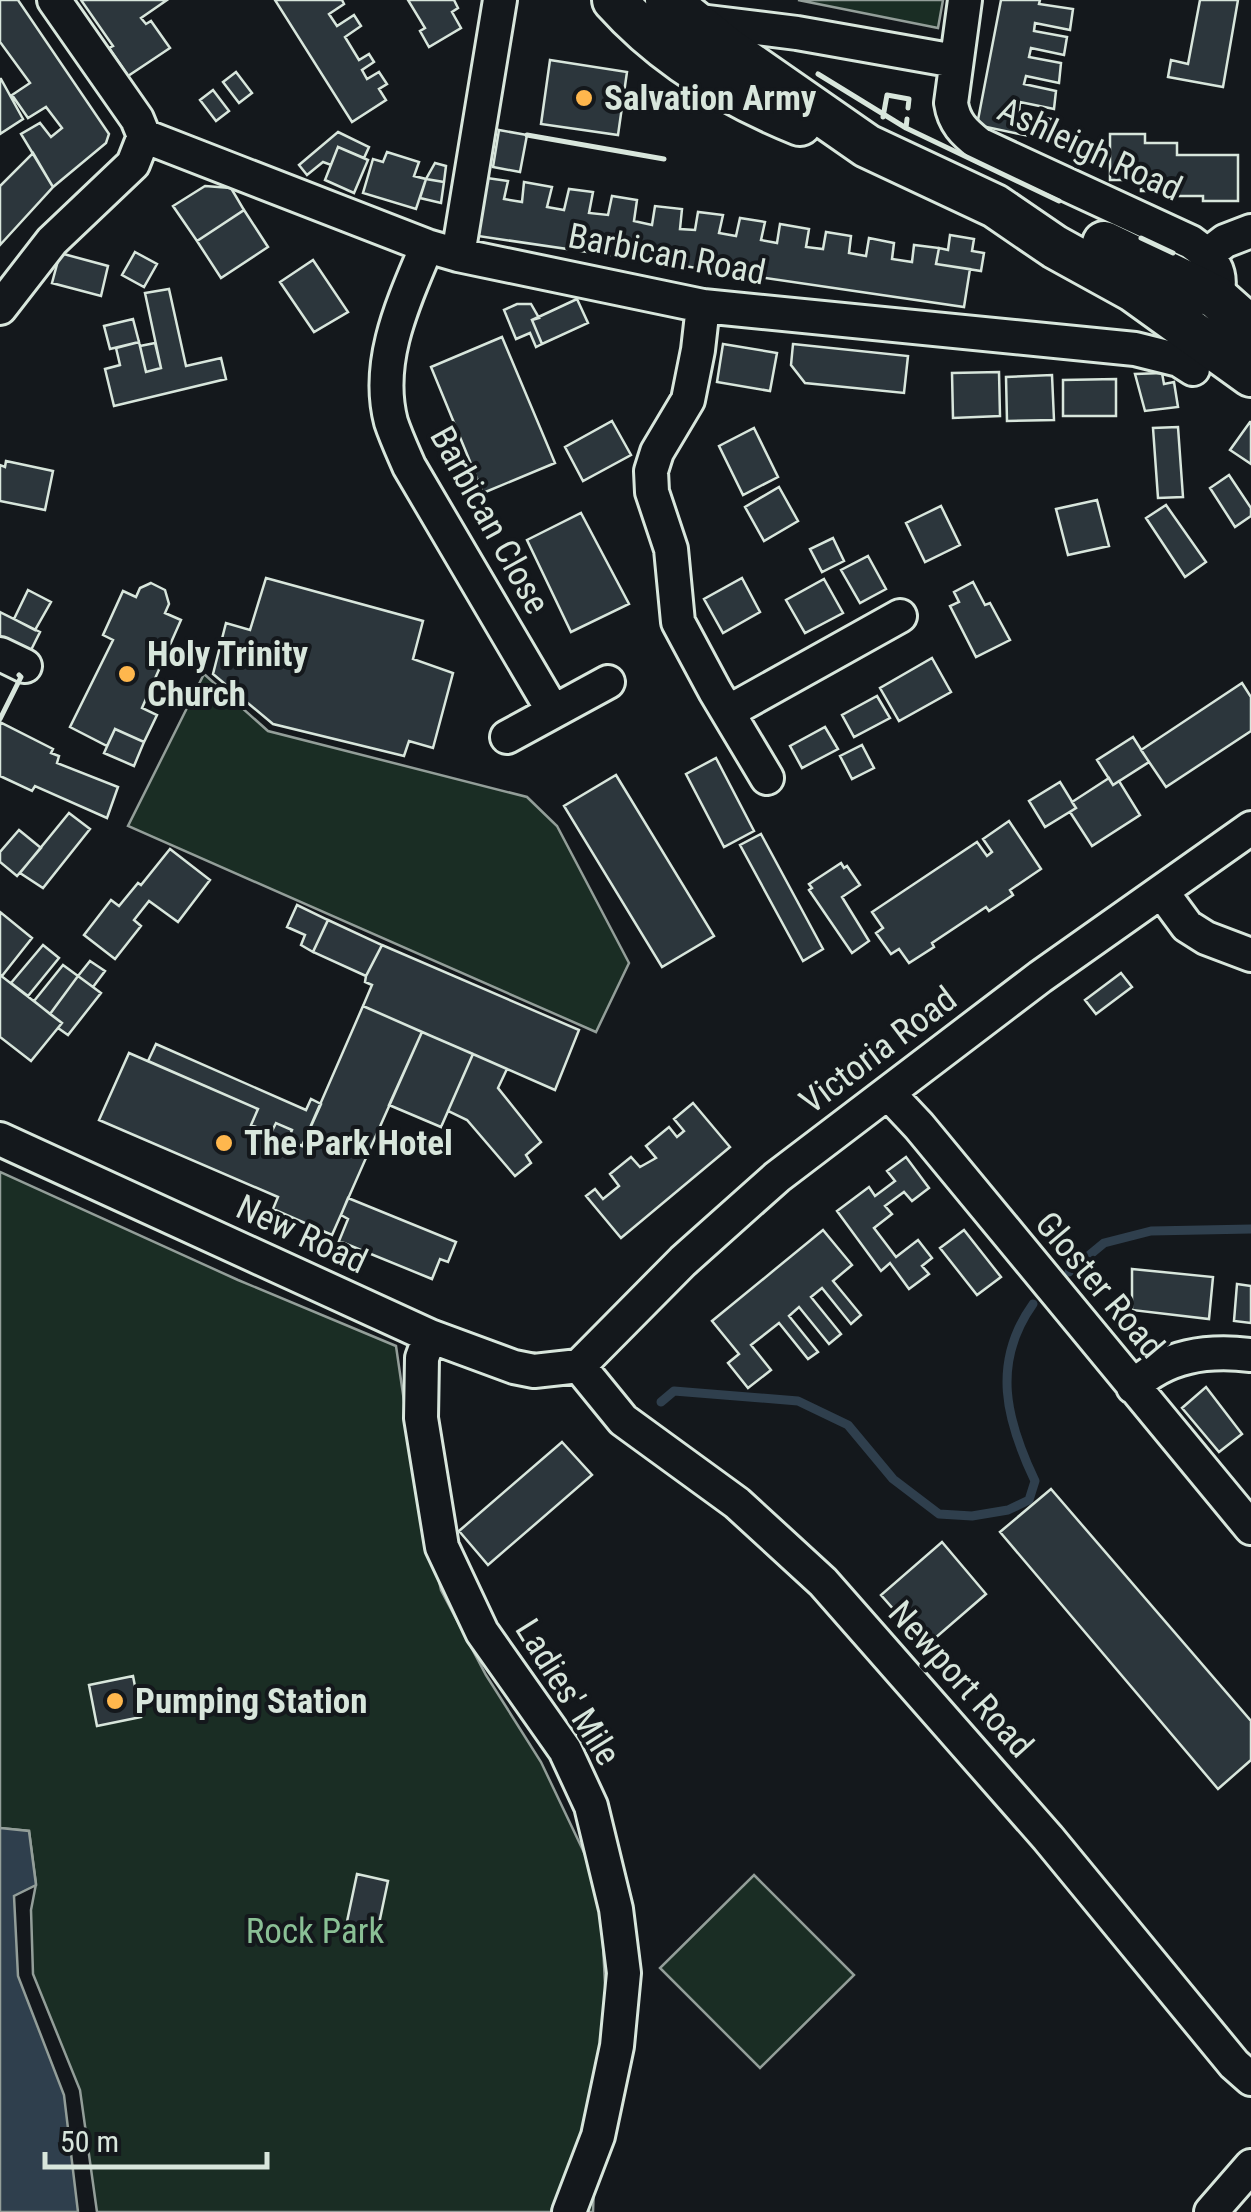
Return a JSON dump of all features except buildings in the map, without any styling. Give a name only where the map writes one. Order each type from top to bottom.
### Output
[{"type":"main road","points":[[614,0],[647,36],[715,82],[780,116],[867,146]]},
{"type":"main road","points":[[679,10],[729,50],[867,146],[995,206],[1055,247],[1134,290],[1251,375]]},
{"type":"main road","points":[[995,206],[1063,223],[1216,297],[1251,328]]},
{"type":"street","points":[[0,308],[52,241],[133,164],[144,136],[54,0]]},
{"type":"street","name":"Barbican Close","points":[[500,0],[443,250],[401,308],[388,357],[392,424],[409,466],[553,711]]},
{"type":"street","name":"Ashleigh Road","points":[[965,0],[951,103],[953,116],[964,132],[980,144],[1177,234],[1208,254]]},
{"type":"street","points":[[679,10],[956,61]]},
{"type":"street","name":"Barbican Road","points":[[144,136],[443,250],[703,306],[1135,349],[1178,360],[1193,369]]},
{"type":"street","points":[[1216,297],[1221,283],[1208,254],[1225,241],[1251,232]]},
{"type":"street","points":[[703,306],[688,400],[657,452],[651,482],[655,508],[671,549],[678,622],[767,778]]},
{"type":"street","points":[[728,712],[900,616]]},
{"type":"street","points":[[506,737],[608,682]]},
{"type":"street","name":"Victoria Road","points":[[579,1366],[683,1261],[764,1188],[1040,977],[1251,828]]},
{"type":"street","points":[[1162,892],[1187,926],[1206,938],[1251,954]]},
{"type":"street","name":"Gloster Road","points":[[888,1093],[1251,1528]]},
{"type":"street","name":"New Road","points":[[0,1140],[430,1336],[514,1367],[534,1371],[579,1366]]},
{"type":"street","name":"Ladies' Mile","points":[[430,1336],[422,1358],[421,1418],[442,1548],[482,1632],[565,1750],[591,1806],[616,1909],[624,1973],[617,2046],[598,2136],[569,2212]]},
{"type":"street","points":[[1133,1387],[1171,1360],[1198,1354],[1251,1355]]},
{"type":"street","name":"Newport Road","points":[[579,1366],[622,1420],[737,1503],[823,1582],[875,1646],[930,1702],[1048,1838],[1234,2064],[1251,2079]]},
{"type":"street","points":[[1211,2212],[1251,2166]]},
{"type":"green space","points":[[798,0],[943,0],[938,28]]},
{"type":"green space","points":[[204,674],[268,731],[527,797],[557,826],[629,963],[596,1032],[128,826]]},
{"type":"green space","name":"Rock Park","points":[[0,1172],[238,1280],[396,1346],[412,1456],[441,1590],[486,1675],[541,1762],[600,1886],[607,2023],[593,2212],[97,2212],[80,2090],[33,1974],[31,1910],[36,1884],[29,1831],[0,1828]]},
{"type":"green space","points":[[754,1875],[854,1975],[760,2068],[660,1968]]},
{"type":"water","points":[[0,1828],[29,1831],[36,1885],[14,1896],[18,1976],[64,2095],[78,2212],[0,2212]]},
{"type":"waterway","points":[[1069,1272],[1104,1243],[1151,1231],[1251,1229]]},
{"type":"waterway","points":[[661,1402],[674,1391],[798,1401],[848,1425],[893,1479],[939,1514],[972,1516],[1008,1510],[1029,1500],[1035,1481],[1017,1436],[1007,1392],[1012,1348],[1033,1304]]},
{"type":"wall","points":[[818,74],[906,128],[907,119]]},
{"type":"wall","points":[[883,117],[887,95],[909,99],[908,108]]},
{"type":"wall","points":[[906,128],[1059,201]]},
{"type":"wall","points":[[527,135],[664,159]]},
{"type":"wall","points":[[1141,238],[1173,253]]},
{"type":"wall","points":[[0,719],[19,675]]},
{"type":"place","name":"Salvation Army","points":[[584,98]]},
{"type":"place","name":"Holy Trinity Church","points":[[127,674]]},
{"type":"place","name":"The Park Hotel","points":[[224,1143]]},
{"type":"place","name":"Pumping Station","points":[[115,1701]]}]
